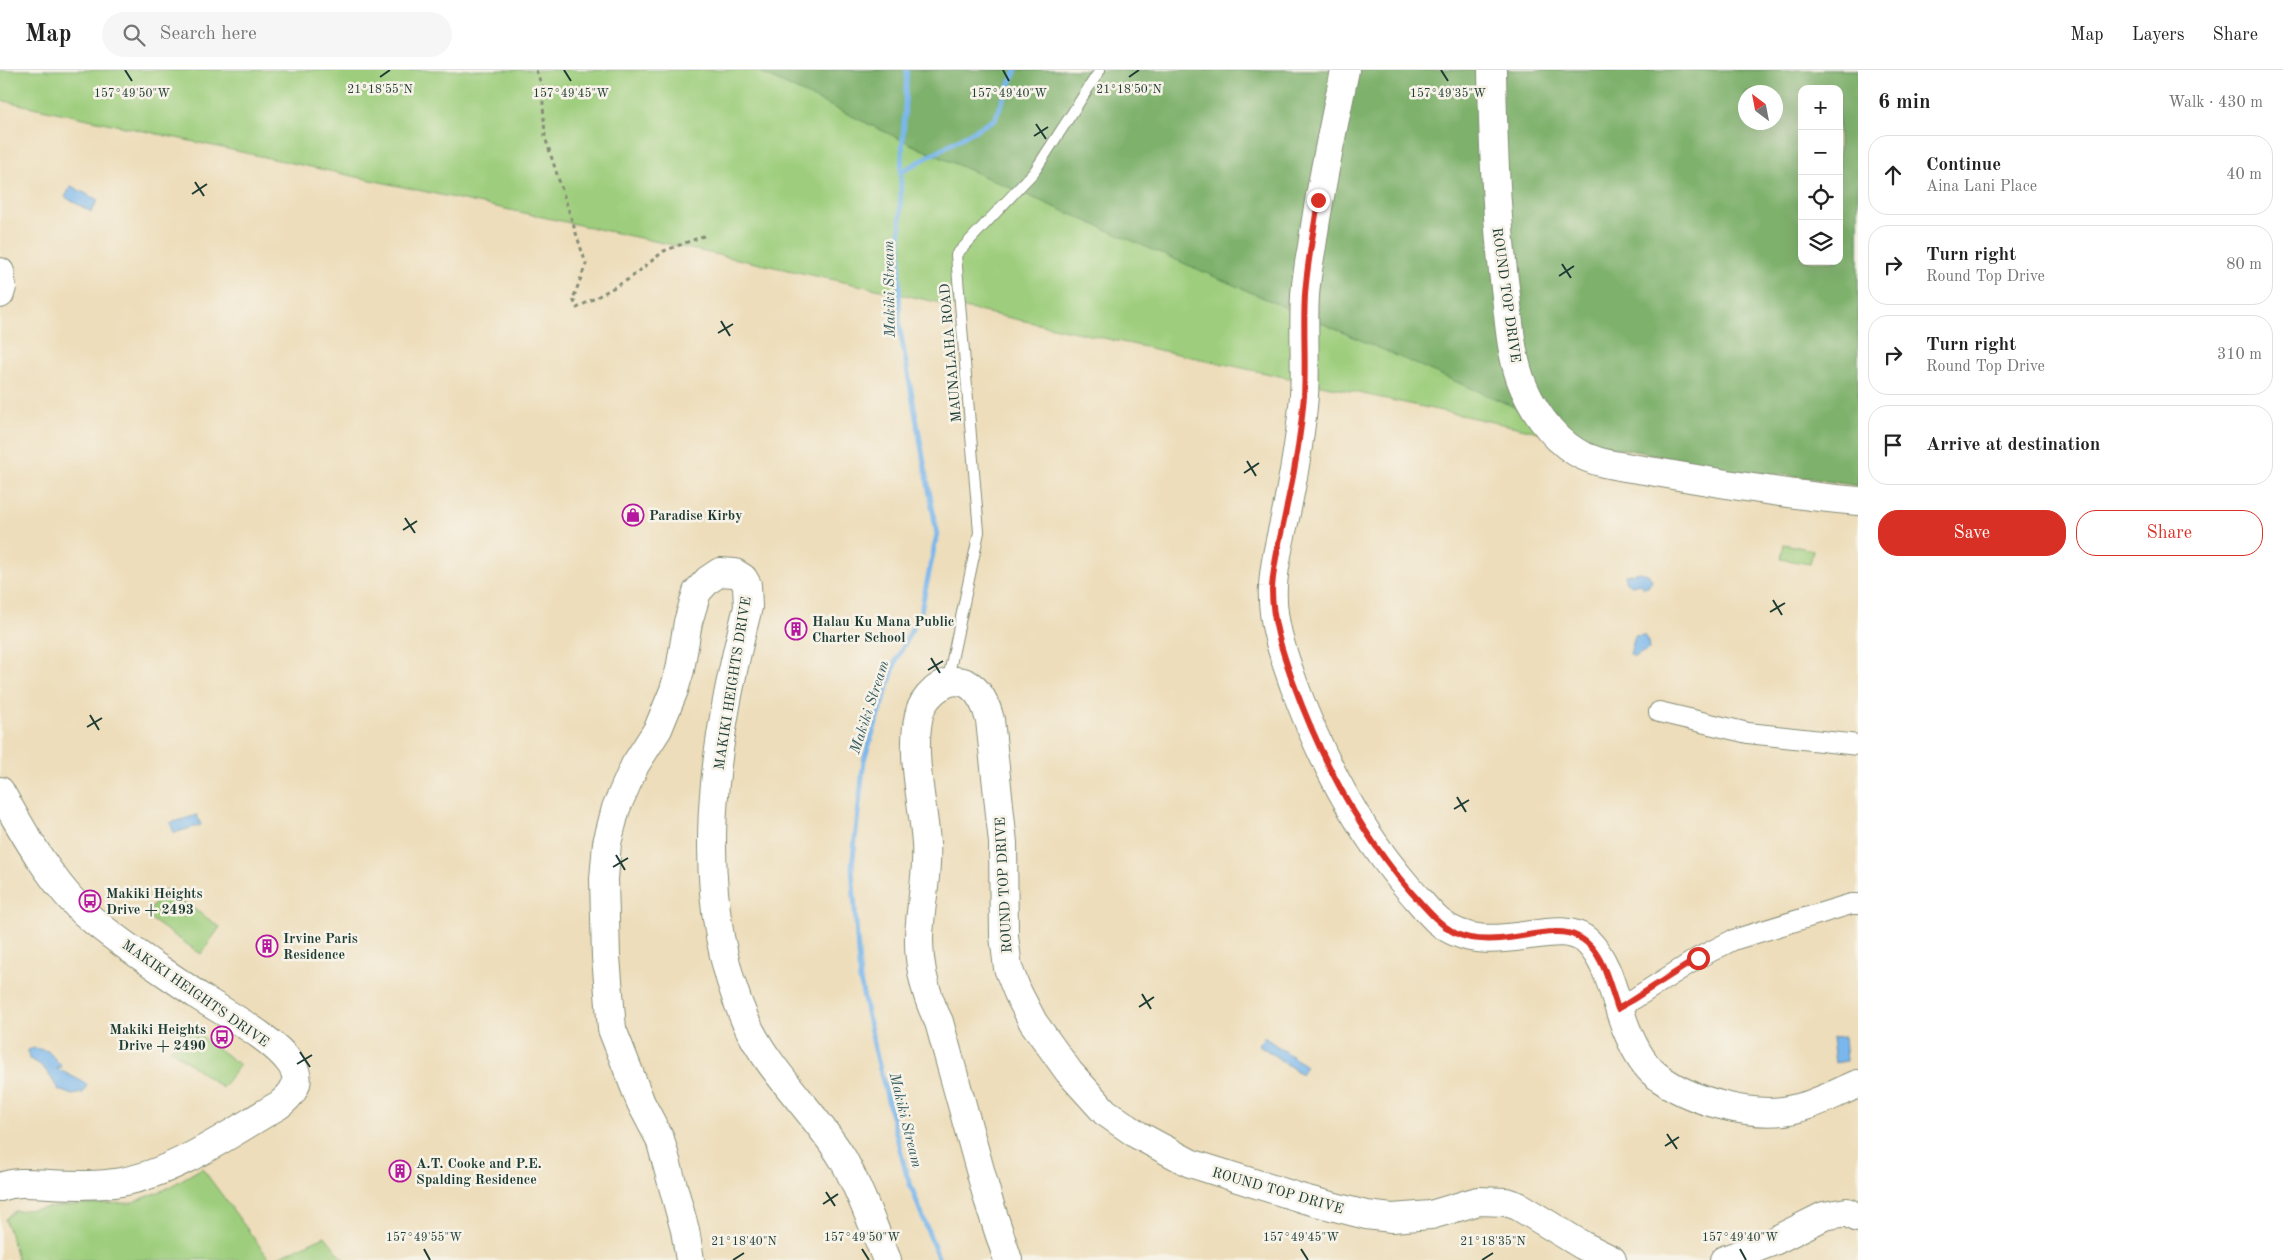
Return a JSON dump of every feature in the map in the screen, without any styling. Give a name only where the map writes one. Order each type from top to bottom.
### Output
[{"type":"street","points":[[1345,70],[1318,200],[1306,285],[1304,396],[1288,502],[1276,554],[1272,590],[1275,622],[1285,659],[1327,765],[1363,828],[1391,868],[1438,921],[1457,934],[1475,939],[1516,938],[1553,932],[1573,932],[1585,939],[1596,952],[1633,1043],[1654,1074],[1692,1094],[1731,1108],[1763,1112],[1796,1109],[1858,1084]]},
{"type":"street","name":"ROUND TOP DRIVE","points":[[1492,70],[1493,174],[1514,359],[1531,401],[1538,414],[1548,426],[1564,444],[1578,454],[1608,464],[1773,492],[1858,501]]},
{"type":"street","points":[[0,272],[2,287],[0,294]]},
{"type":"street","name":"MAKIKI HEIGHTS DRIVE","points":[[690,1260],[681,1213],[660,1139],[641,1103],[612,1028],[606,957],[604,879],[607,843],[616,808],[635,765],[658,729],[674,690],[680,670],[692,604],[697,592],[708,580],[720,572],[734,573],[743,578],[748,592],[748,606],[727,697],[714,792],[714,887],[722,949],[745,1021],[764,1053],[842,1159],[887,1260]]},
{"type":"street","points":[[950,681],[926,698],[919,712],[914,737],[926,845],[927,873],[920,923],[921,966],[931,1007],[939,1022],[988,1199],[1008,1260]]},
{"type":"street","name":"ROUND TOP DRIVE","points":[[950,681],[966,682],[976,690],[987,708],[990,720],[1003,843],[1004,936],[1008,968],[1018,993],[1034,1022],[1069,1072],[1105,1112],[1169,1154],[1190,1163],[1304,1199],[1366,1215],[1401,1218],[1431,1215],[1478,1201],[1506,1202],[1518,1206],[1612,1260]]},
{"type":"street","points":[[1659,712],[1748,733],[1858,744]]},
{"type":"street","name":"MAKIKI HEIGHTS DRIVE","points":[[0,790],[58,882],[88,917],[262,1038],[290,1063],[295,1072],[297,1082],[292,1095],[279,1105],[187,1157],[147,1176],[122,1182],[93,1185],[24,1182],[0,1187]]},
{"type":"street","points":[[1618,1009],[1698,958],[1732,940],[1851,904],[1858,904]]},
{"type":"street","points":[[1724,1260],[1772,1242],[1824,1216],[1847,1212],[1858,1218]]},
{"type":"lane","name":"MAUNALAHA ROAD","points":[[950,681],[949,674],[979,532],[956,255],[1034,172],[1100,70]]},
{"type":"path","points":[[536,70],[542,86],[545,137],[586,264],[573,299],[577,308],[629,279],[664,251],[706,235]]},
{"type":"green space","points":[[0,70],[1858,70],[1858,486],[1795,476],[1721,469],[1604,446],[0,100]]},
{"type":"green space","points":[[755,70],[1858,70],[1858,486],[1795,476],[1721,469],[1604,446],[921,149]]},
{"type":"green space","points":[[1784,544],[1813,550],[1810,564],[1781,559]]},
{"type":"green space","points":[[165,889],[220,927],[201,954],[146,916]]},
{"type":"green space","points":[[188,1026],[240,1065],[222,1088],[170,1049]]},
{"type":"green space","points":[[202,1168],[270,1260],[18,1260],[5,1219],[14,1211],[85,1204],[131,1203],[166,1189]]},
{"type":"green space","points":[[325,1236],[344,1260],[271,1260]]},
{"type":"water","points":[[71,186],[98,200],[91,212],[65,197]]},
{"type":"water","points":[[1640,572],[1648,574],[1652,580],[1648,587],[1642,587],[1640,583],[1632,585],[1625,581],[1625,575]]},
{"type":"water","points":[[1644,635],[1649,649],[1634,657],[1630,654],[1635,636]]},
{"type":"water","points":[[197,815],[201,825],[174,833],[170,823]]},
{"type":"water","points":[[1264,1037],[1306,1066],[1301,1074],[1259,1045]]},
{"type":"water","points":[[1844,1037],[1846,1061],[1835,1063],[1832,1038]]},
{"type":"water","points":[[34,1048],[48,1051],[62,1067],[56,1068],[87,1084],[83,1093],[72,1095],[59,1090],[43,1068],[35,1061],[29,1059],[28,1050]]},
{"type":"waterway","name":"Makiki Stream","points":[[907,70],[901,172],[899,324],[937,534],[921,611],[896,661],[864,760],[852,867],[860,980],[875,1049],[906,1173],[939,1260]]},
{"type":"waterway","points":[[901,172],[995,119],[1016,70]]},
{"type":"place","name":"Paradise Kirby","points":[[633,515]]},
{"type":"place","name":"Halau Ku Mana Public Charter School","points":[[796,629]]},
{"type":"place","name":"Makiki Heights Drive + 2493","points":[[90,901]]},
{"type":"place","name":"Irvine Paris Residence","points":[[267,946]]},
{"type":"place","name":"Makiki Heights Drive + 2490","points":[[222,1037]]},
{"type":"place","name":"A.T. Cooke and P.E. Spalding Residence","points":[[400,1171]]},
{"type":"route","points":[[1318,200],[1305,294],[1304,396],[1288,502],[1276,554],[1272,590],[1275,622],[1285,659],[1327,765],[1363,828],[1391,868],[1438,921],[1457,934],[1475,939],[1494,939],[1516,938],[1553,932],[1573,932],[1585,939],[1596,952],[1605,970],[1618,1009],[1698,958]]}]
